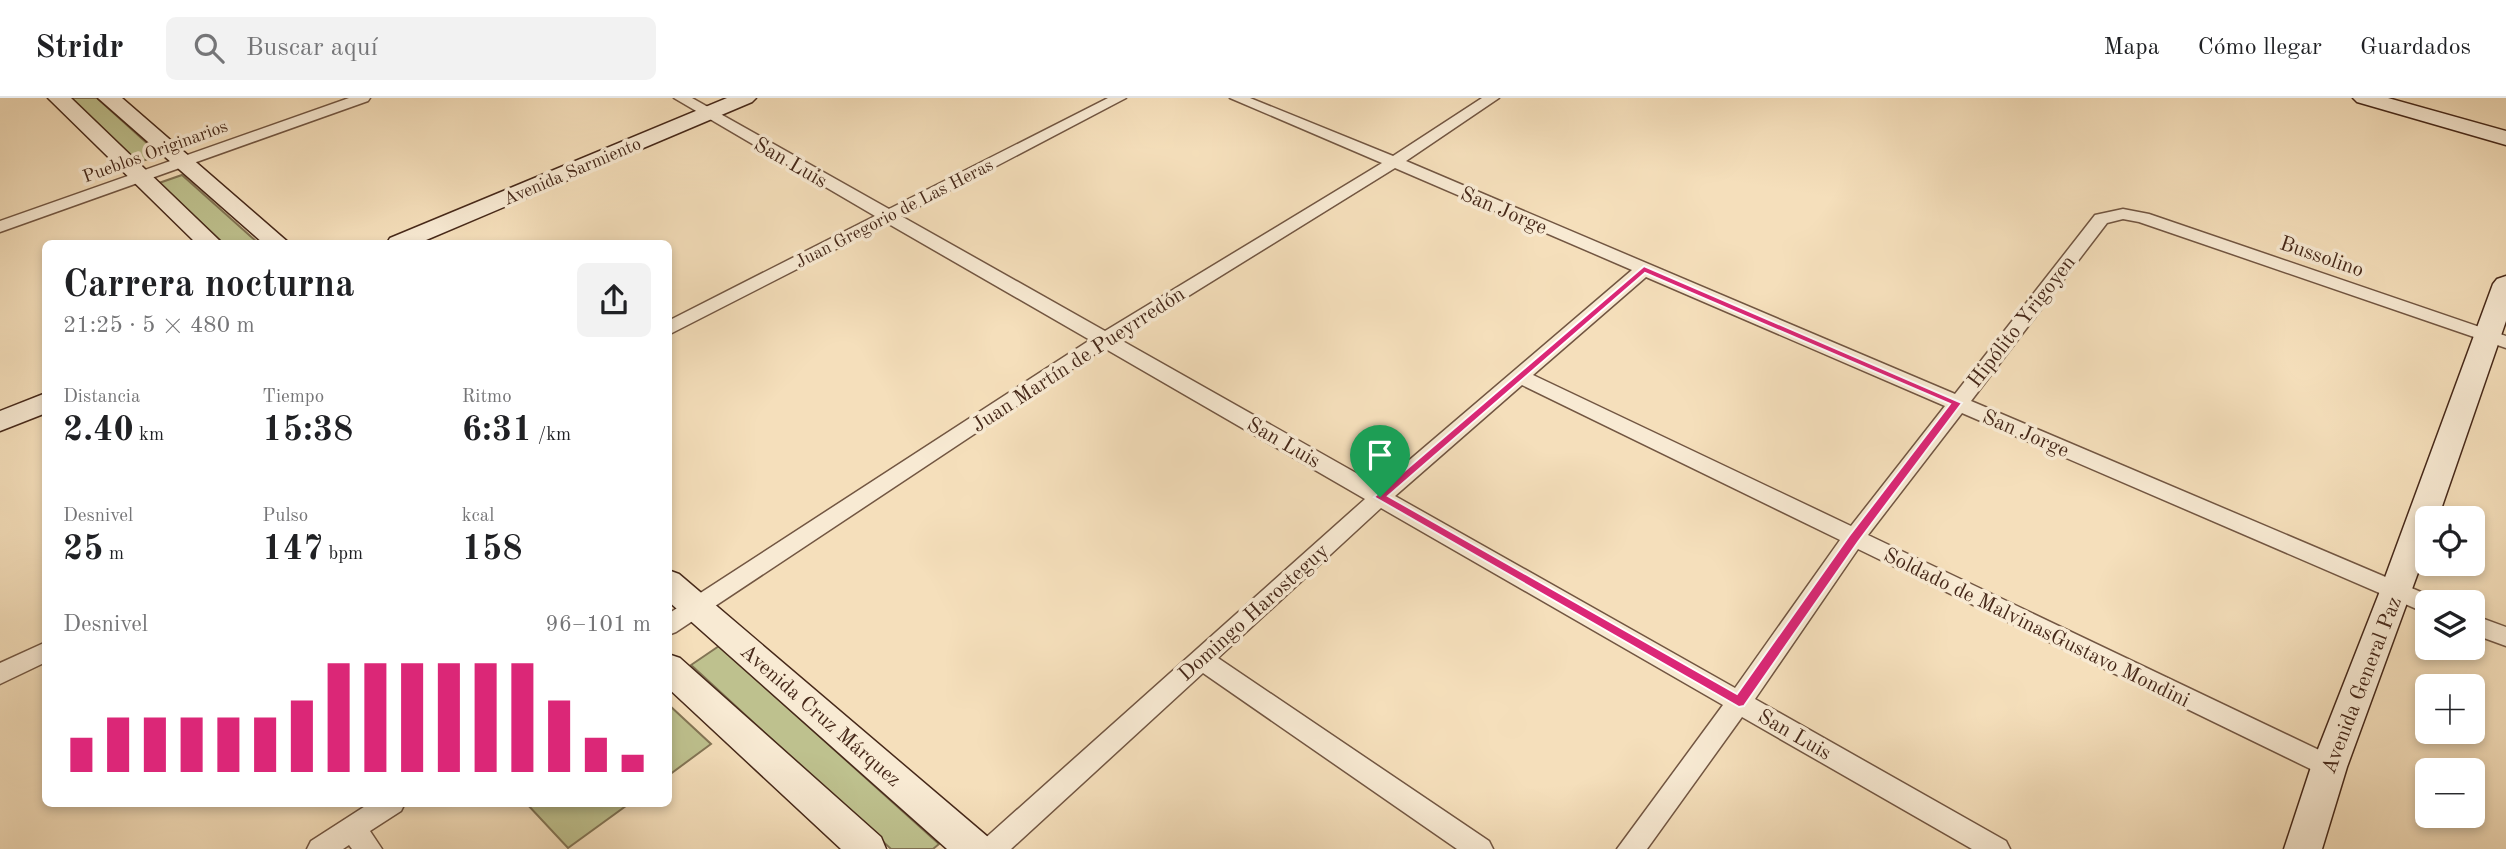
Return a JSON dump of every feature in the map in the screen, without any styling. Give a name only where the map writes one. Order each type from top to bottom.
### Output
[{"type":"main road","points":[[59,98],[207,240]]},
{"type":"main road","points":[[109,98],[274,240]]},
{"type":"main road","name":"Avenida Sarmiento","points":[[406,240],[745,98]]},
{"type":"main road","points":[[2364,98],[2506,138]]},
{"type":"main road","name":"Avenida General Paz","points":[[2303,849],[2329,767],[2496,339],[2506,284]]},
{"type":"main road","points":[[0,405],[42,388]]},
{"type":"main road","points":[[0,422],[42,404]]},
{"type":"main road","name":"Avenida Cruz Márquez","points":[[672,585],[974,849]]},
{"type":"main road","points":[[672,671],[867,849]]},
{"type":"street","name":"Pueblos Originarios","points":[[0,227],[363,98]]},
{"type":"street","name":"San Luis","points":[[681,98],[1996,849]]},
{"type":"street","name":"Juan Gregorio de Las Heras","points":[[672,327],[1119,98]]},
{"type":"street","name":"San Jorge","points":[[1237,98],[1394,162],[2415,599]]},
{"type":"street","name":"Juan Martín de Pueyrredón","points":[[672,623],[1104,340],[1493,98]]},
{"type":"street","name":"Bussolino","points":[[2123,214],[2496,339]]},
{"type":"street","name":"Hipólito Yrigoyen","points":[[1631,849],[1739,702],[1853,539],[1957,403],[2101,219],[2123,214]]},
{"type":"street","name":"Domingo Harosteguy","points":[[992,849],[1380,497],[1518,375],[1644,269]]},
{"type":"street","name":"Soldado de MalvinasGustavo Mondini","points":[[1518,375],[2329,767]]},
{"type":"street","points":[[2485,629],[2506,637]]},
{"type":"street","points":[[0,674],[42,653]]},
{"type":"street","points":[[1200,659],[1479,849]]},
{"type":"street","points":[[321,849],[360,839],[388,807]]},
{"type":"green space","points":[[67,98],[97,98],[160,155],[136,163]]},
{"type":"green space","points":[[182,175],[255,240],[220,240],[159,183]]},
{"type":"green space","points":[[719,646],[939,844],[933,849],[891,849],[691,665]]},
{"type":"green space","points":[[672,708],[711,744],[672,773]]},
{"type":"green space","points":[[530,807],[624,807],[568,848]]},
{"type":"route","points":[[1644,269],[1957,403],[1853,539],[1739,702],[1380,497],[1518,375],[1644,269]]}]
